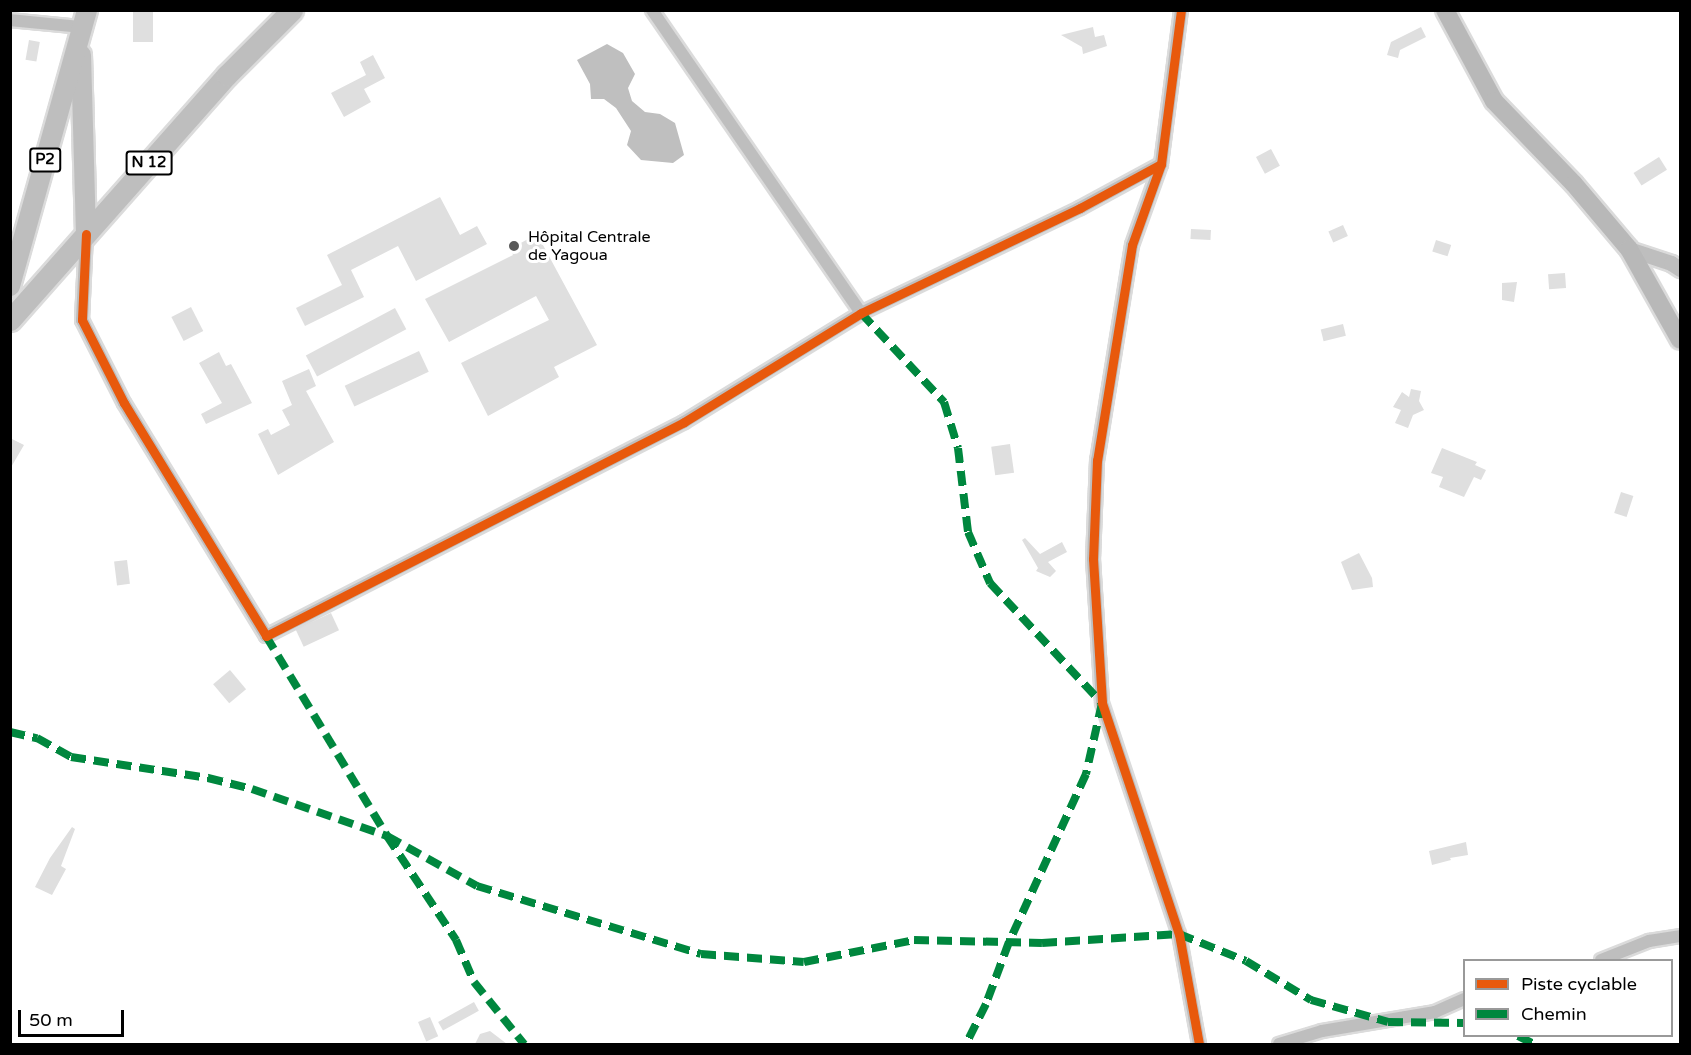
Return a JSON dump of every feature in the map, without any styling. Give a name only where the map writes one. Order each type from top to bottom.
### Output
[{"type":"highway","name":"N 12","points":[[10,320],[227,75],[292,10]]},
{"type":"main road","points":[[1445,10],[1494,101],[1575,184],[1629,249],[1680,340]]},
{"type":"main road","name":"P2","points":[[83,24],[86,234]]},
{"type":"main road","name":"P2","points":[[10,286],[83,24]]},
{"type":"street","points":[[652,10],[861,313]]},
{"type":"street","points":[[1180,10],[1161,164],[1132,245],[1097,459],[1093,559],[1102,703],[1179,934],[1199,1044]]},
{"type":"street","points":[[10,20],[83,24]]},
{"type":"street","points":[[86,234],[82,320],[124,403],[266,636],[684,422],[861,313],[1080,208],[1161,164]]},
{"type":"street","points":[[1629,249],[1671,263],[1680,269]]},
{"type":"street","points":[[1604,959],[1649,941],[1680,936]]},
{"type":"street","points":[[1279,1044],[1322,1031],[1435,1012],[1463,999]]},
{"type":"shaded area","points":[[607,44],[623,53],[635,74],[628,88],[632,101],[645,112],[660,114],[675,123],[684,155],[673,163],[641,160],[627,145],[631,131],[616,108],[604,99],[591,99],[590,84],[577,60]]},
{"type":"building","points":[[133,10],[153,10],[153,42],[133,42]]},
{"type":"building","points":[[1093,27],[1095,37],[1104,35],[1107,46],[1083,54],[1082,47],[1061,35]]},
{"type":"building","points":[[1421,27],[1426,37],[1400,50],[1398,58],[1387,55],[1391,42]]},
{"type":"building","points":[[29,40],[40,42],[36,62],[26,60]]},
{"type":"building","points":[[373,55],[385,78],[364,89],[371,102],[344,117],[331,93],[366,75],[360,62]]},
{"type":"building","points":[[1271,149],[1280,166],[1265,174],[1256,157]]},
{"type":"building","points":[[1659,157],[1667,170],[1642,186],[1634,173]]},
{"type":"building","points":[[440,197],[460,235],[477,226],[487,244],[416,281],[398,246],[351,270],[364,297],[305,326],[296,308],[342,285],[327,255]]},
{"type":"building","points":[[1343,225],[1348,236],[1333,242],[1328,232]]},
{"type":"building","points":[[1191,229],[1211,230],[1210,240],[1190,239]]},
{"type":"building","points":[[537,234],[597,345],[554,367],[559,377],[488,416],[461,363],[549,320],[536,296],[449,342],[425,299],[513,255],[510,249]]},
{"type":"building","points":[[1436,240],[1451,245],[1448,256],[1432,251]]},
{"type":"building","points":[[1565,273],[1566,288],[1549,289],[1548,274]]},
{"type":"building","points":[[1517,282],[1514,302],[1502,300],[1502,283]]},
{"type":"building","points":[[191,307],[203,331],[184,341],[171,317]]},
{"type":"building","points":[[395,308],[406,329],[317,377],[306,355]]},
{"type":"building","points":[[1343,324],[1346,336],[1324,341],[1321,330]]},
{"type":"building","points":[[419,351],[429,372],[354,406],[345,386]]},
{"type":"building","points":[[219,352],[226,366],[231,364],[252,403],[206,424],[201,414],[222,403],[199,363]]},
{"type":"building","points":[[309,369],[316,386],[306,391],[334,442],[278,475],[258,434],[268,429],[271,435],[290,425],[282,410],[292,405],[282,381]]},
{"type":"building","points":[[1411,389],[1421,391],[1419,401],[1424,410],[1413,415],[1408,428],[1395,423],[1401,410],[1393,407],[1402,392],[1409,397]]},
{"type":"building","points":[[10,438],[24,445],[10,469]]},
{"type":"building","points":[[1010,444],[1014,473],[995,475],[991,447]]},
{"type":"building","points":[[1442,448],[1477,462],[1475,465],[1486,470],[1481,480],[1474,477],[1464,497],[1439,487],[1443,477],[1431,473]]},
{"type":"building","points":[[1621,492],[1633,496],[1627,517],[1614,513]]},
{"type":"building","points":[[1025,538],[1040,554],[1062,542],[1067,552],[1048,562],[1056,571],[1050,577],[1036,571],[1038,568],[1022,540]]},
{"type":"building","points":[[1359,553],[1372,578],[1373,587],[1352,590],[1341,562]]},
{"type":"building","points":[[127,560],[130,584],[117,585],[114,562]]},
{"type":"building","points":[[331,613],[339,630],[304,647],[296,629]]},
{"type":"building","points":[[230,670],[246,689],[229,703],[213,684]]},
{"type":"building","points":[[72,827],[75,829],[61,866],[66,869],[52,895],[35,887],[50,858]]},
{"type":"building","points":[[1466,842],[1468,855],[1450,858],[1451,860],[1432,865],[1429,851]]},
{"type":"building","points":[[474,1002],[479,1011],[443,1031],[438,1022]]},
{"type":"building","points":[[430,1017],[438,1036],[426,1041],[418,1022]]},
{"type":"building","points":[[490,1031],[507,1044],[475,1044],[480,1034]]},
{"type":"marked path","points":[[861,313],[944,402],[958,448],[968,532],[990,583],[1102,703],[1086,774],[1009,942],[986,1004],[966,1044]]},
{"type":"marked path","points":[[266,636],[387,836],[456,940],[474,982],[524,1044]]},
{"type":"marked path","points":[[10,732],[37,738],[71,757],[208,778],[252,789],[387,836],[477,886],[701,954],[804,962],[914,940],[1042,943],[1179,934],[1246,961],[1311,1000],[1388,1022],[1463,1023]]},
{"type":"marked path","points":[[1520,1037],[1534,1044]]},
{"type":"cycle path","points":[[1181,10],[1161,164],[1132,245],[1097,460],[1093,559],[1102,703],[1179,934],[1199,1044]]},
{"type":"cycle path","points":[[86,234],[82,320],[124,403],[266,636],[684,422],[861,313],[1080,208],[1161,164]]},
{"type":"place","name":"Hôpital Centrale de Yagoua","points":[[514,246]]}]
